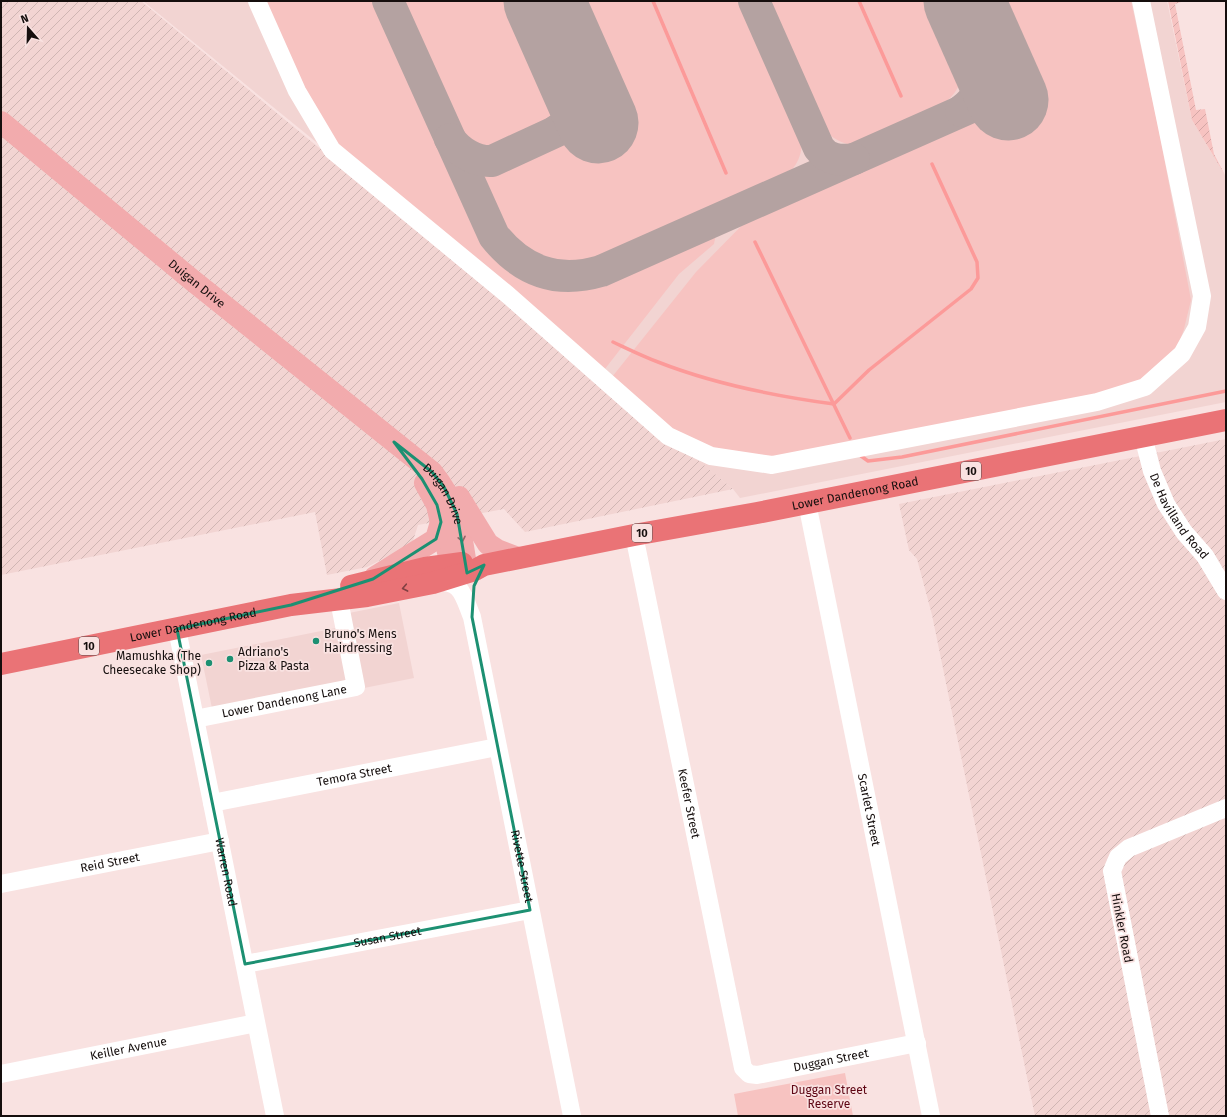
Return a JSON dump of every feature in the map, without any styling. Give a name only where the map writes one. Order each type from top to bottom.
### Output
[{"type":"highway","name":"Lower Dandenong Road","points":[[291,606],[373,579],[465,568],[807,503],[1226,420]]},
{"type":"highway","name":"Lower Dandenong Road","points":[[1,664],[291,606],[339,600],[433,582],[465,568]]},
{"type":"main road","name":"Duigan Drive","points":[[1,122],[192,280],[432,472],[444,487],[455,508],[465,568]]},
{"type":"main road","name":"Duigan Drive","points":[[394,442],[432,494],[441,522],[465,568]]},
{"type":"main road","points":[[432,472],[458,496],[488,544],[497,550],[518,558]]},
{"type":"main road","points":[[373,579],[436,539],[441,522]]},
{"type":"street","points":[[257,1],[297,91],[332,150],[508,295],[668,436],[711,456],[772,466],[1097,402],[1145,387],[1182,354],[1197,327],[1202,296],[1141,1]]},
{"type":"street","name":"De Havilland Road","points":[[1143,436],[1152,471],[1166,504],[1184,532],[1205,556],[1226,591]]},
{"type":"street","name":"Scarlet Street","points":[[807,503],[931,1116]]},
{"type":"street","name":"Keefer Street","points":[[634,535],[740,1058],[746,1071]]},
{"type":"street","name":"Rivette Street","points":[[465,568],[474,586],[472,617]]},
{"type":"street","name":"Rivette Street","points":[[433,582],[450,583],[460,589],[472,617],[572,1116]]},
{"type":"street","name":"Lower Dandenong Lane","points":[[195,719],[356,687],[339,600]]},
{"type":"street","name":"Warren Road","points":[[177,629],[275,1116]]},
{"type":"street","name":"Temora Street","points":[[212,803],[497,747]]},
{"type":"street","name":"Hinkler Road","points":[[1160,1116],[1112,871],[1118,857],[1129,848],[1226,808]]},
{"type":"street","name":"Reid Street","points":[[1,884],[220,840]]},
{"type":"street","name":"Susan Street","points":[[245,964],[530,910]]},
{"type":"street","name":"Keiller Avenue","points":[[1,1074],[256,1023]]},
{"type":"street","name":"Duggan Street","points":[[746,1071],[758,1075],[917,1043]]},
{"type":"highlighted area","points":[[394,442],[432,472],[444,487],[457,514],[467,573],[484,565],[474,586],[472,617],[530,910],[245,964],[177,629],[291,605],[373,579],[436,539],[441,522],[437,505],[422,479]]},
{"type":"shaded area","points":[[1,1],[141,1],[733,489],[525,532],[504,509],[418,525],[412,544],[367,567],[327,575],[315,512],[1,575]]},
{"type":"shaded area","points":[[143,1],[1167,1],[1192,120],[1226,177],[1226,402],[740,498],[733,489],[598,380],[509,299]]},
{"type":"shaded area","points":[[1226,439],[1226,1116],[1035,1116],[932,615],[917,559],[909,550],[899,504]]},
{"type":"shaded area","points":[[399,603],[414,678],[214,718],[201,655],[346,626],[344,614]]},
{"type":"green space","points":[[260,1],[378,1],[477,224],[496,251],[520,272],[549,284],[566,286],[583,285],[599,282],[716,234],[714,244],[679,274],[601,374],[331,143]]},
{"type":"green space","points":[[398,1],[525,1],[546,46],[559,81],[559,101],[555,115],[550,121],[535,132],[517,142],[499,147],[481,147],[462,137],[455,129]]},
{"type":"green space","points":[[562,1],[744,1],[800,128],[802,144],[796,165],[779,181],[589,263],[565,264],[546,261],[530,254],[517,244],[506,232],[496,216],[478,178],[614,117]]},
{"type":"green space","points":[[764,1],[935,1],[952,36],[959,56],[962,72],[959,86],[951,97],[934,110],[891,133],[857,145],[839,141],[829,134],[817,120]]},
{"type":"green space","points":[[994,1],[1131,1],[1158,126],[1191,300],[1184,329],[1176,351],[1153,376],[1124,390],[773,460],[705,448],[674,432],[612,377],[696,272],[754,213],[1033,90]]},
{"type":"green space","points":[[1168,1],[1184,1],[1175,4],[1196,110],[1205,109],[1214,154],[1226,177],[1192,120]]},
{"type":"green space","name":"Duggan Street Reserve","points":[[845,1073],[853,1116],[738,1116],[734,1094]]},
{"type":"waterway","points":[[653,1],[726,173]]},
{"type":"waterway","points":[[859,1],[901,96]]},
{"type":"waterway","points":[[613,342],[679,370],[722,383],[767,393],[834,404],[869,370],[971,289],[978,278],[977,262],[932,164]]},
{"type":"waterway","points":[[755,242],[850,438]]},
{"type":"waterway","points":[[861,456],[868,461],[902,457],[1226,391]]},
{"type":"taxiway","points":[[388,1],[494,236],[516,258],[542,272],[555,275],[585,275],[601,271],[1005,92]]},
{"type":"taxiway","points":[[754,1],[819,148],[826,155],[835,159],[854,159]]},
{"type":"taxiway","points":[[961,111],[974,99],[981,86],[984,73],[984,59],[980,45],[963,1]]},
{"type":"taxiway","points":[[553,23],[572,65],[578,94],[576,108],[569,120],[556,131]]},
{"type":"taxiway","points":[[450,139],[458,148],[468,155],[480,160],[492,161],[594,114]]},
{"type":"runway","points":[[544,1],[598,123]]},
{"type":"runway","points":[[964,1],[1008,100]]},
{"type":"place","name":"Bruno's Mens Hairdressing","points":[[316,641]]},
{"type":"place","name":"Adriano's Pizza & Pasta","points":[[230,659]]},
{"type":"place","name":"Mamushka (The Cheesecake Shop)","points":[[209,663]]}]
